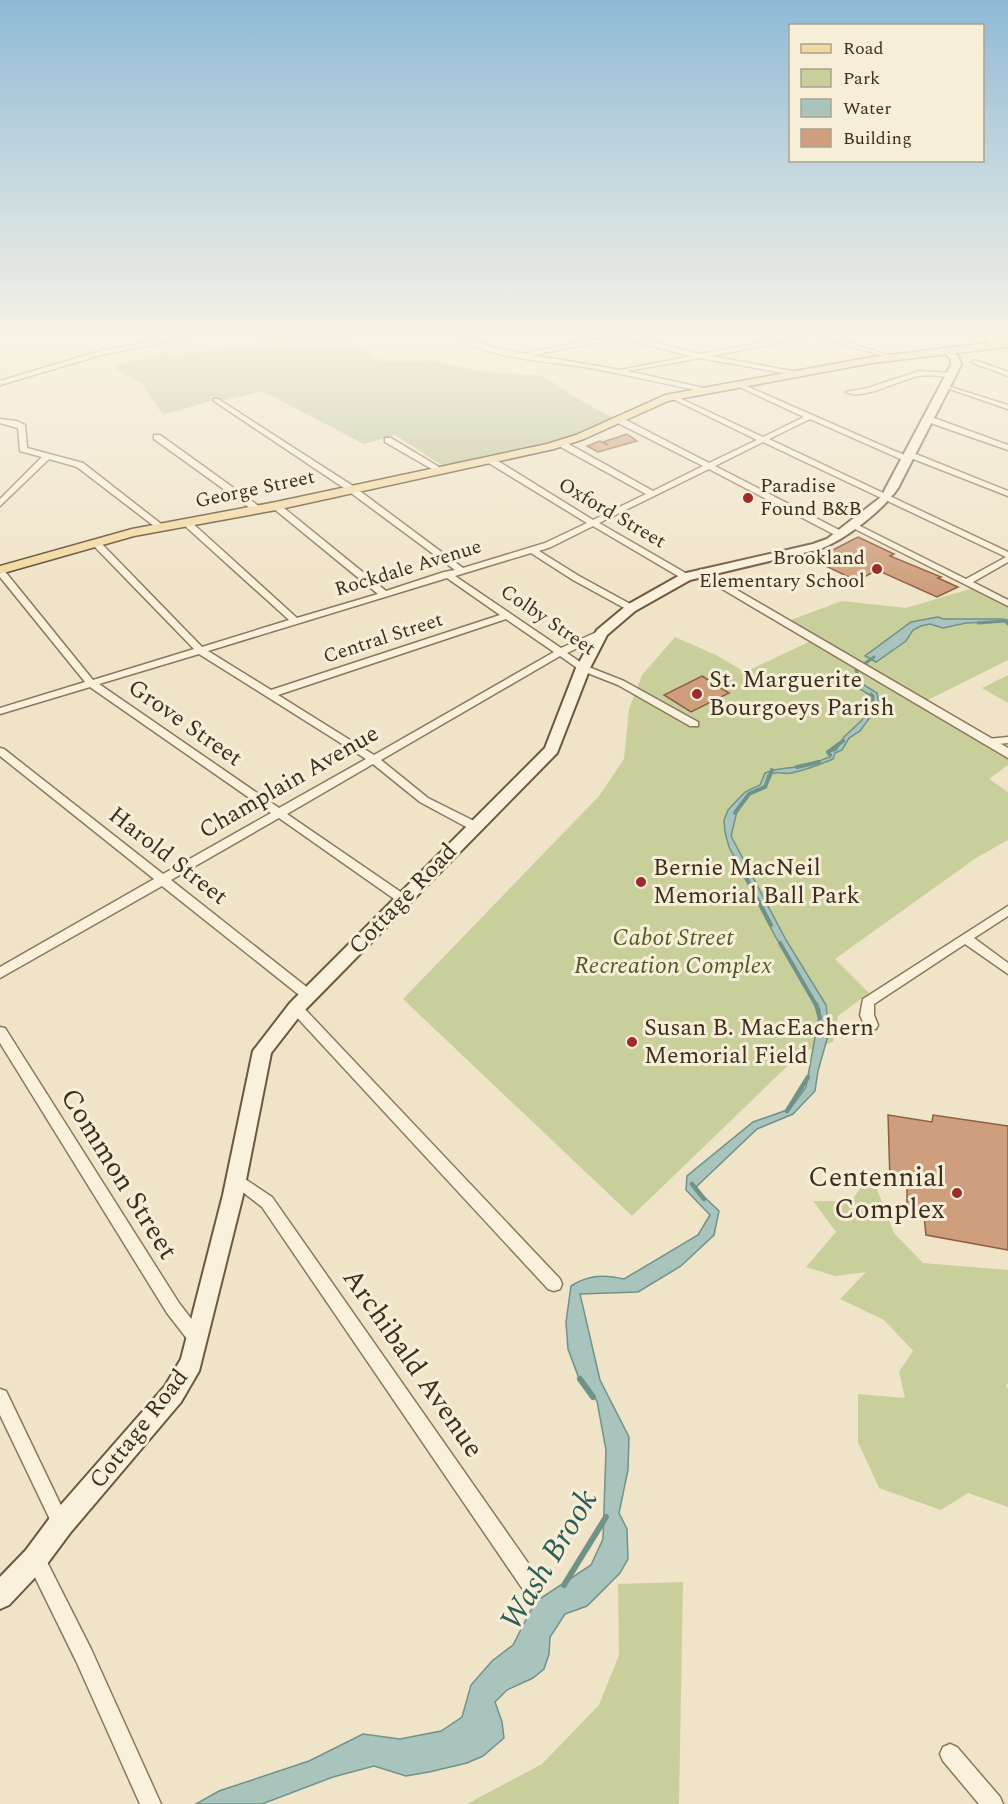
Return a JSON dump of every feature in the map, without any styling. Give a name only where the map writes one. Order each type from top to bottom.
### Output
[{"type":"main road","name":"George Street","points":[[0,570],[161,527],[276,506],[350,488],[562,444],[618,420]]},
{"type":"main road","name":"Cottage Road","points":[[0,1596],[35,1559],[61,1524],[173,1394],[191,1363],[236,1179],[262,1051],[308,995],[552,750],[583,668],[602,633],[631,608],[686,577],[804,551],[831,541],[885,499],[893,488],[927,420]]},
{"type":"street","points":[[247,420],[350,488],[460,570]]},
{"type":"street","points":[[618,420],[708,466],[1008,603]]},
{"type":"street","points":[[721,420],[1008,555]]},
{"type":"street","name":"Rockdale Avenue","points":[[0,711],[532,550],[592,524],[802,420]]},
{"type":"street","points":[[817,420],[1008,494]]},
{"type":"street","points":[[931,420],[1008,448]]},
{"type":"street","points":[[0,422],[20,425],[23,430],[22,447],[46,457],[80,465],[161,527]]},
{"type":"street","points":[[157,437],[257,509]]},
{"type":"street","points":[[388,440],[440,470]]},
{"type":"street","points":[[562,444],[653,494]]},
{"type":"street","points":[[0,504],[46,457]]},
{"type":"street","name":"Oxford Street","points":[[490,460],[592,524],[686,577]]},
{"type":"street","points":[[276,506],[384,594]]},
{"type":"street","points":[[188,523],[295,621]]},
{"type":"street","points":[[96,543],[200,650],[373,759],[413,793],[438,809],[474,826]]},
{"type":"street","points":[[532,550],[576,578],[631,608]]},
{"type":"street","points":[[966,582],[1008,559]]},
{"type":"street","name":"Grove Street","points":[[0,570],[91,683],[404,900]]},
{"type":"street","points":[[701,572],[1008,754]]},
{"type":"street","name":"Colby Street","points":[[447,574],[583,668],[621,683],[694,724]]},
{"type":"street","name":"Central Street","points":[[270,694],[507,616]]},
{"type":"street","name":"Champlain Avenue","points":[[0,973],[561,652],[602,633]]},
{"type":"street","points":[[987,742],[1008,740]]},
{"type":"street","name":"Harold Street","points":[[0,751],[308,995]]},
{"type":"street","points":[[871,1024],[867,1015],[868,1002],[1008,910]]},
{"type":"street","points":[[964,938],[1008,969]]},
{"type":"street","points":[[296,1008],[554,1284]]},
{"type":"street","name":"Common Street","points":[[0,1032],[173,1308],[198,1340]]},
{"type":"street","name":"Archibald Avenue","points":[[236,1179],[267,1202],[533,1587]]},
{"type":"street","points":[[0,1397],[61,1524]]},
{"type":"street","points":[[35,1559],[84,1656],[151,1804]]},
{"type":"street","points":[[950,1754],[993,1804]]},
{"type":"green space","points":[[318,420],[613,420],[559,442],[443,466],[395,435],[364,444]]},
{"type":"green space","name":"Cabot Street Recreation Complex","points":[[980,586],[1008,599],[1008,660],[926,701],[1008,750],[1008,765],[989,779],[1008,792],[1008,840],[976,858],[835,959],[869,993],[838,1016],[833,1042],[802,1052],[632,1216],[403,999],[599,796],[624,759],[629,709],[642,675],[675,637],[716,655],[745,672],[815,639],[788,621],[842,601],[906,608]]},
{"type":"green space","points":[[1008,675],[1008,703],[982,688]]},
{"type":"green space","points":[[871,1174],[894,1233],[923,1263],[1008,1270],[1008,1384],[1006,1385],[1008,1389],[1008,1507],[968,1493],[941,1510],[879,1488],[858,1442],[858,1394],[905,1398],[899,1372],[913,1351],[884,1320],[840,1299],[866,1272],[835,1276],[806,1267],[836,1232],[813,1201],[851,1201]]},
{"type":"green space","points":[[683,1582],[679,1804],[467,1804],[542,1764],[599,1705],[619,1655],[618,1584]]},
{"type":"water","points":[[938,617],[943,619],[1002,619],[1008,620],[1008,624],[1005,621],[966,623],[943,628],[930,624],[921,626],[913,630],[906,641],[876,662],[865,656],[911,622]]},
{"type":"water","points":[[851,677],[877,693],[879,705],[860,731],[849,738],[842,750],[835,753],[833,759],[797,772],[768,775],[765,787],[749,794],[738,807],[731,836],[786,940],[826,1005],[829,1032],[815,1091],[793,1114],[757,1129],[695,1188],[719,1211],[714,1235],[681,1266],[638,1292],[580,1294],[600,1380],[629,1437],[628,1470],[619,1513],[627,1529],[628,1559],[620,1573],[587,1606],[565,1614],[550,1637],[549,1654],[544,1669],[533,1678],[507,1690],[495,1702],[502,1722],[504,1738],[483,1756],[467,1763],[406,1776],[374,1766],[333,1777],[262,1804],[196,1804],[219,1791],[309,1761],[363,1734],[400,1739],[441,1731],[462,1717],[471,1685],[492,1661],[513,1645],[535,1602],[591,1565],[603,1539],[606,1450],[597,1401],[580,1381],[568,1349],[566,1322],[571,1286],[596,1277],[610,1276],[624,1279],[698,1235],[710,1215],[686,1190],[687,1176],[753,1122],[790,1109],[806,1087],[820,1010],[775,936],[729,847],[724,820],[728,810],[745,792],[760,785],[765,773],[807,766],[830,757],[828,752],[836,750],[844,737],[862,720],[868,708],[873,705],[873,697],[860,689]]},
{"type":"building","points":[[627,434],[637,441],[598,452],[587,446],[600,441],[608,445],[603,442]]},
{"type":"building","name":"Brookland Elementary School","points":[[858,537],[894,554],[890,556],[941,577],[938,578],[958,587],[937,597],[877,570],[857,581],[813,560]]},
{"type":"building","name":"St. Marguerite Bourgoeys Parish","points":[[702,676],[729,693],[691,712],[664,695]]},
{"type":"building","name":"Centennial Complex","points":[[888,1115],[932,1122],[933,1115],[1008,1126],[1008,1250],[926,1235],[923,1207],[907,1205],[907,1182],[890,1180]]},
{"type":"waterway","name":"Wash Brook","points":[[978,623],[1005,621],[1008,624]]},
{"type":"waterway","name":"Wash Brook","points":[[862,684],[856,670],[874,657]]},
{"type":"waterway","name":"Wash Brook","points":[[871,694],[873,696],[872,709]]},
{"type":"waterway","name":"Wash Brook","points":[[830,755],[828,752],[843,741]]},
{"type":"waterway","name":"Wash Brook","points":[[797,767],[819,762]]},
{"type":"waterway","name":"Wash Brook","points":[[735,813],[749,794],[765,787],[772,770]]},
{"type":"waterway","name":"Wash Brook","points":[[741,868],[771,925]]},
{"type":"waterway","name":"Wash Brook","points":[[780,943],[816,1005]]},
{"type":"waterway","name":"Wash Brook","points":[[816,1004],[820,1018]]},
{"type":"waterway","name":"Wash Brook","points":[[787,1111],[808,1077]]},
{"type":"waterway","name":"Wash Brook","points":[[692,1184],[704,1199]]},
{"type":"waterway","name":"Wash Brook","points":[[580,1379],[593,1397]]},
{"type":"waterway","name":"Wash Brook","points":[[564,1585],[606,1517]]},
{"type":"place","name":"Paradise Found B&B","points":[[748,498]]},
{"type":"place","name":"Brookland Elementary School","points":[[877,569]]},
{"type":"place","name":"St. Marguerite Bourgoeys Parish","points":[[697,694]]},
{"type":"place","name":"Bernie MacNeil Memorial Ball Park","points":[[641,882]]},
{"type":"place","name":"Susan B. MacEachern Memorial Field","points":[[632,1042]]},
{"type":"place","name":"Centennial Complex","points":[[957,1193]]}]
